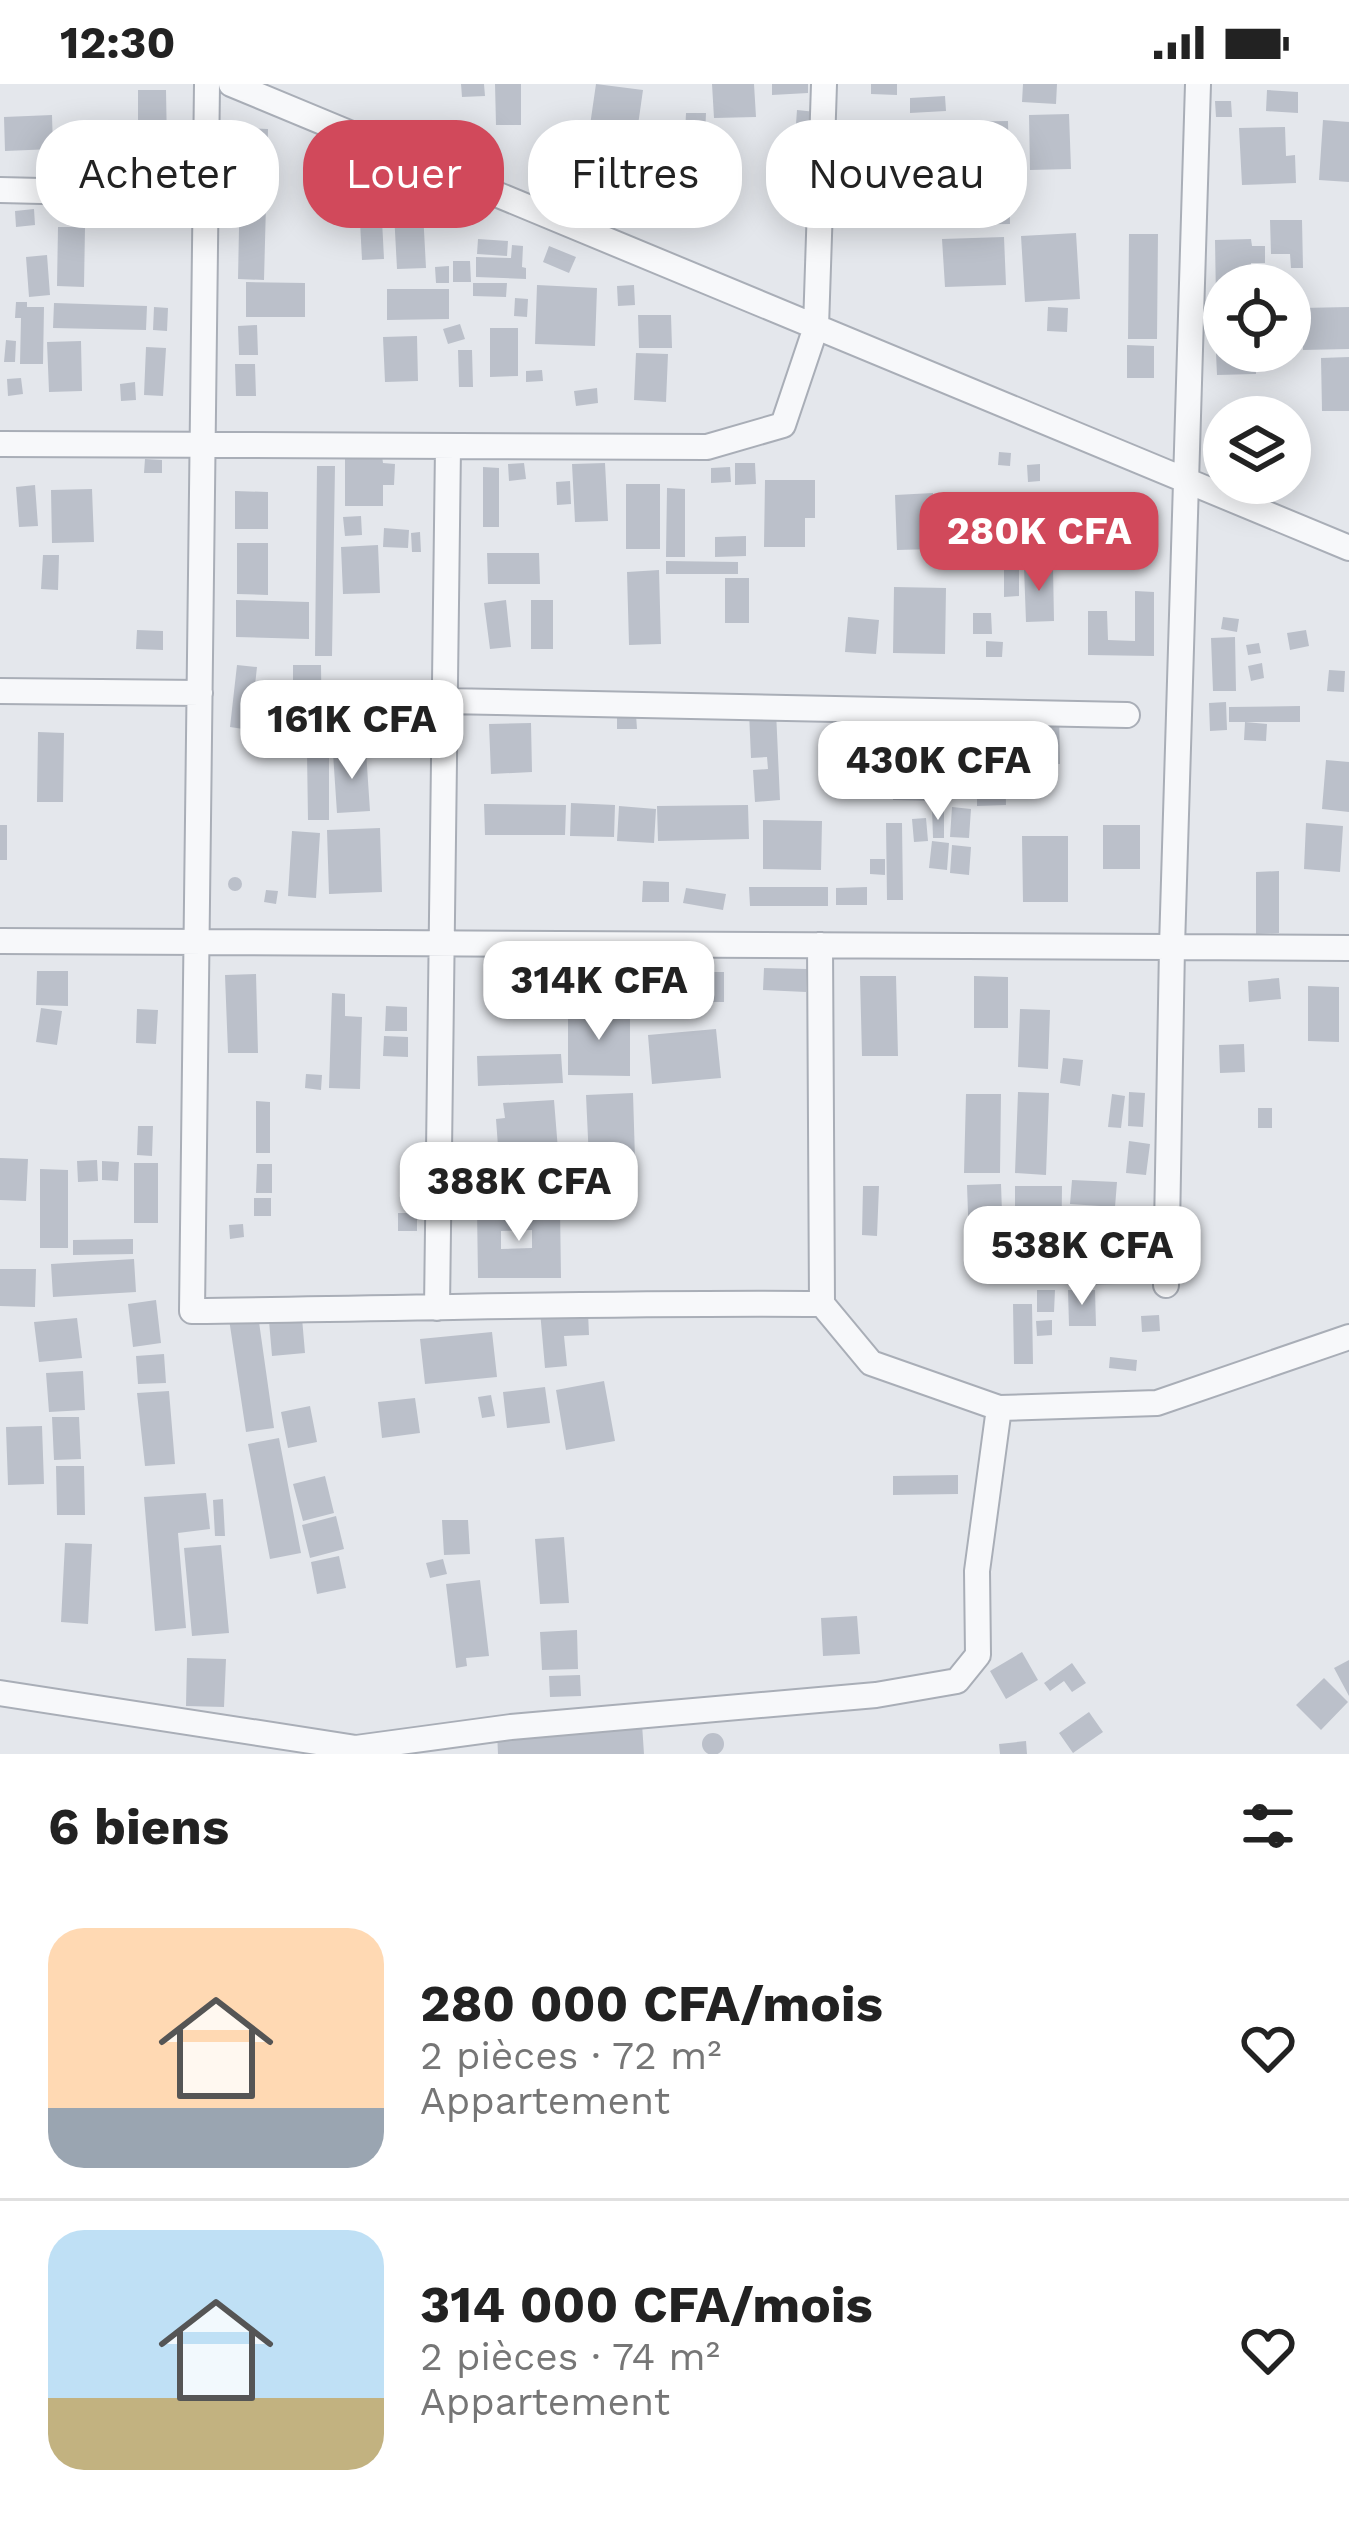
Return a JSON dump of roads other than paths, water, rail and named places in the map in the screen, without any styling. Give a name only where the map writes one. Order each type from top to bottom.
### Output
[{"type":"street","points":[[207,84],[207,120]]},
{"type":"street","points":[[231,84],[1349,548]]},
{"type":"street","points":[[0,444],[707,447],[783,425],[816,327],[824,84]]},
{"type":"street","points":[[1166,1285],[1198,84]]},
{"type":"street","points":[[0,190],[36,191]]},
{"type":"street","points":[[206,228],[192,1311],[627,1302],[822,1304]]},
{"type":"street","points":[[437,1308],[448,447]]},
{"type":"street","points":[[0,691],[200,693]]},
{"type":"street","points":[[445,701],[1127,715]]},
{"type":"street","points":[[0,941],[1349,948]]},
{"type":"street","points":[[820,945],[822,1304],[871,1363],[999,1408],[1156,1403],[1349,1337]]},
{"type":"street","points":[[0,1693],[356,1748],[511,1727],[877,1695],[957,1681],[978,1655],[977,1571],[999,1408]]}]
